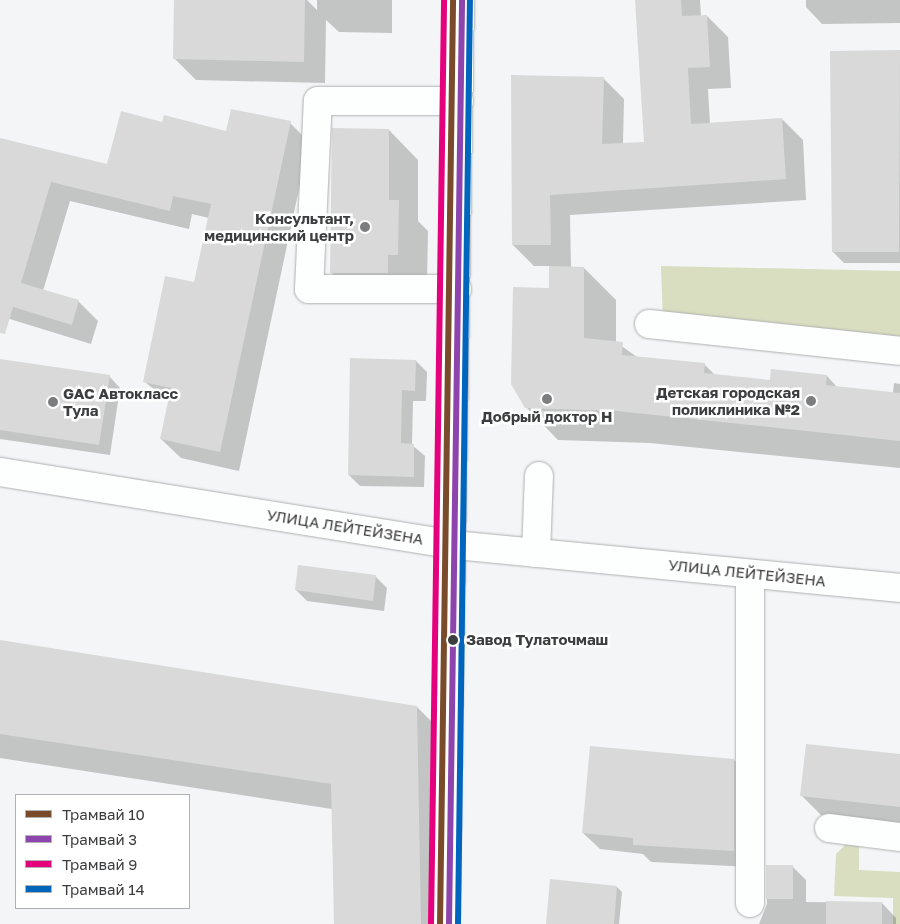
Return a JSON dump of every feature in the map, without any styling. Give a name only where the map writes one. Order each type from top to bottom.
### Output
[{"type":"street","points":[[445,924],[454,545],[460,0]]},
{"type":"street","points":[[457,289],[309,289],[318,101],[459,101]]},
{"type":"street","points":[[649,324],[900,352]]},
{"type":"street","name":"УЛИЦА ЛЕЙТЕЙЗЕНА","points":[[0,472],[454,545],[900,588]]},
{"type":"street","points":[[536,553],[539,476]]},
{"type":"street","points":[[750,574],[750,903]]},
{"type":"street","points":[[829,828],[900,837]]},
{"type":"green space","points":[[661,266],[900,271],[900,344],[663,321]]},
{"type":"green space","points":[[846,844],[859,844],[859,870],[900,872],[900,924],[893,924],[893,898],[834,896],[836,854]]},
{"type":"building","points":[[174,0],[305,0],[304,62],[173,59]]},
{"type":"building","points":[[635,0],[681,0],[682,16],[707,15],[710,67],[688,68],[691,124],[782,118],[786,179],[550,195],[551,245],[512,245],[511,75],[604,77],[602,144],[644,142]]},
{"type":"building","points":[[900,50],[899,252],[832,252],[830,51]]},
{"type":"building","points":[[231,109],[291,121],[220,452],[160,439],[171,388],[143,382],[165,276],[194,282],[211,204],[173,196],[170,211],[51,182],[21,283],[79,300],[72,325],[13,307],[5,334],[0,333],[0,138],[107,164],[121,111],[162,122],[164,115],[226,131]]},
{"type":"building","name":"Консультант, медицинский центр","points":[[332,128],[389,129],[389,200],[399,200],[398,255],[388,255],[388,273],[330,273]]},
{"type":"building","points":[[549,266],[584,267],[584,338],[623,342],[622,355],[705,363],[704,373],[770,380],[771,369],[827,375],[826,385],[900,393],[900,441],[617,411],[525,408],[511,384],[513,287],[549,288]]},
{"type":"building","points":[[350,358],[416,360],[415,391],[402,390],[401,443],[414,444],[414,477],[348,475]]},
{"type":"building","name":"GAC Автокласс Тула","points":[[0,359],[110,375],[99,445],[0,430]]},
{"type":"building","points":[[298,565],[376,575],[373,601],[295,590]]},
{"type":"building","points":[[0,640],[417,706],[421,924],[334,924],[331,784],[0,734]]},
{"type":"building","points":[[806,744],[900,754],[900,807],[800,796]]},
{"type":"building","points":[[590,746],[734,759],[734,851],[633,845],[633,838],[582,833]]},
{"type":"building","points":[[766,865],[793,865],[793,899],[766,899]]},
{"type":"building","points":[[550,879],[617,886],[614,924],[546,924]]},
{"type":"building","points":[[826,901],[882,902],[882,924],[826,924]]},
{"type":"tram line","name":"9","points":[[431,924],[444,0]]},
{"type":"tram line","name":"10","points":[[440,924],[453,0]]},
{"type":"tram line","name":"3","points":[[449,924],[462,0]]},
{"type":"tram line","name":"14","points":[[458,924],[470,0]]},
{"type":"place","name":"Консультант, медицинский центр","points":[[365,227]]},
{"type":"place","name":"Добрый доктор Н","points":[[547,399]]},
{"type":"place","name":"Детская городская поликлиника №2","points":[[811,401]]},
{"type":"place","name":"GAC Автокласс Тула","points":[[53,402]]},
{"type":"place","name":"Завод Тулаточмаш","points":[[453,640]]}]
